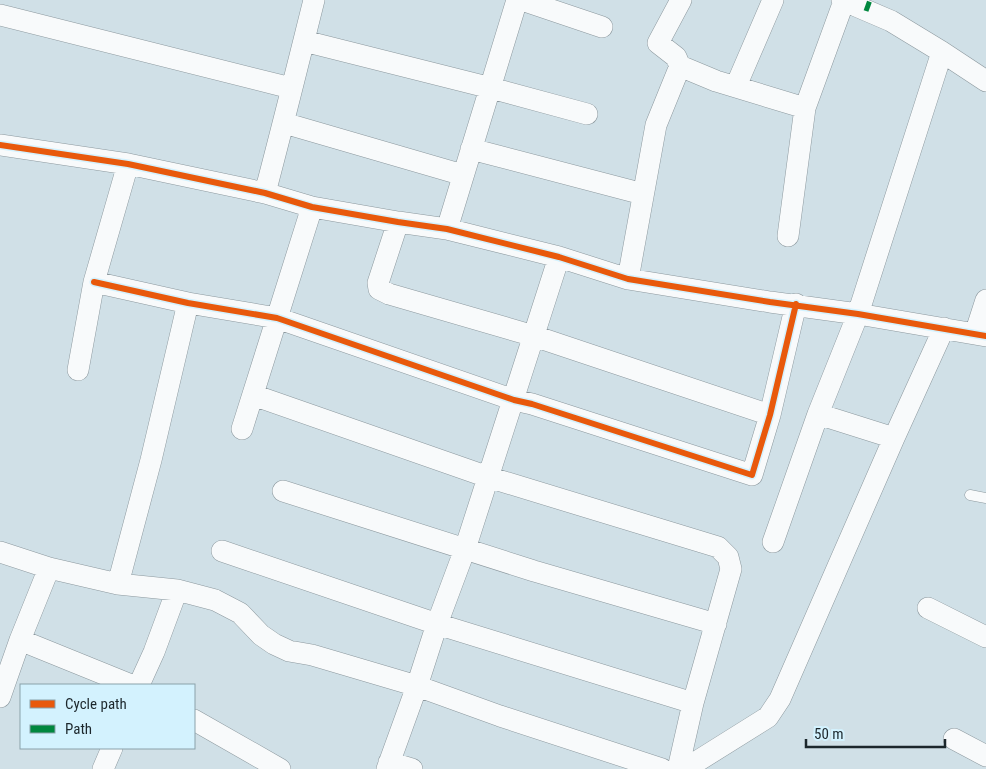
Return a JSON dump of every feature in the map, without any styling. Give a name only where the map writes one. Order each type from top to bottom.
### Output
[{"type":"street","points":[[265,193],[314,0]]},
{"type":"street","points":[[447,229],[516,0]]},
{"type":"street","points":[[522,0],[602,27]]},
{"type":"street","points":[[681,0],[658,43],[676,57],[680,66],[716,81],[805,108]]},
{"type":"street","points":[[736,86],[773,0]]},
{"type":"street","points":[[788,236],[805,108],[843,0],[868,6],[986,80]]},
{"type":"street","points":[[0,15],[292,88]]},
{"type":"street","points":[[304,41],[588,114]]},
{"type":"street","points":[[773,542],[818,414],[858,314],[942,52]]},
{"type":"street","points":[[628,280],[656,125],[680,66]]},
{"type":"street","points":[[284,123],[463,176]]},
{"type":"street","points":[[0,145],[128,164],[265,193],[312,207],[447,229],[559,256],[628,280],[796,304],[981,335],[986,300]]},
{"type":"street","points":[[471,149],[643,194]]},
{"type":"street","points":[[78,370],[94,282],[128,164]]},
{"type":"street","points":[[242,429],[312,207]]},
{"type":"street","points":[[398,222],[378,283],[379,289],[389,294],[534,336],[770,415]]},
{"type":"street","points":[[411,769],[388,766],[465,549],[559,256]]},
{"type":"street","points":[[94,282],[188,303],[277,318],[514,400],[542,407],[752,475],[770,415],[796,304]]},
{"type":"street","points":[[118,584],[151,460],[188,303]]},
{"type":"street","points":[[685,769],[768,717],[780,699],[944,328]]},
{"type":"street","points":[[253,395],[488,477],[718,547],[728,557],[731,569],[693,703],[678,769]]},
{"type":"street","points":[[818,414],[894,438]]},
{"type":"street","points":[[284,491],[534,571],[716,624]]},
{"type":"street","points":[[0,552],[49,568],[118,584],[178,590],[215,600],[240,613],[261,635],[289,651],[417,686],[662,769]]},
{"type":"street","points":[[222,552],[437,624],[693,703]]},
{"type":"street","points":[[0,697],[20,640],[49,568]]},
{"type":"street","points":[[139,684],[178,590]]},
{"type":"street","points":[[928,608],[986,637]]},
{"type":"street","points":[[20,640],[129,684]]},
{"type":"street","points":[[195,721],[280,769]]},
{"type":"street","points":[[954,739],[986,756]]},
{"type":"street","points":[[104,769],[112,749]]},
{"type":"lane","points":[[970,495],[986,498]]},
{"type":"marked path","points":[[866,11],[870,0]]},
{"type":"cycle path","points":[[0,145],[128,164],[265,193],[312,207],[447,229],[559,257],[628,279],[858,314],[986,336]]},
{"type":"cycle path","points":[[94,282],[188,303],[277,318],[514,400],[532,404],[752,475],[770,415],[796,304]]}]
